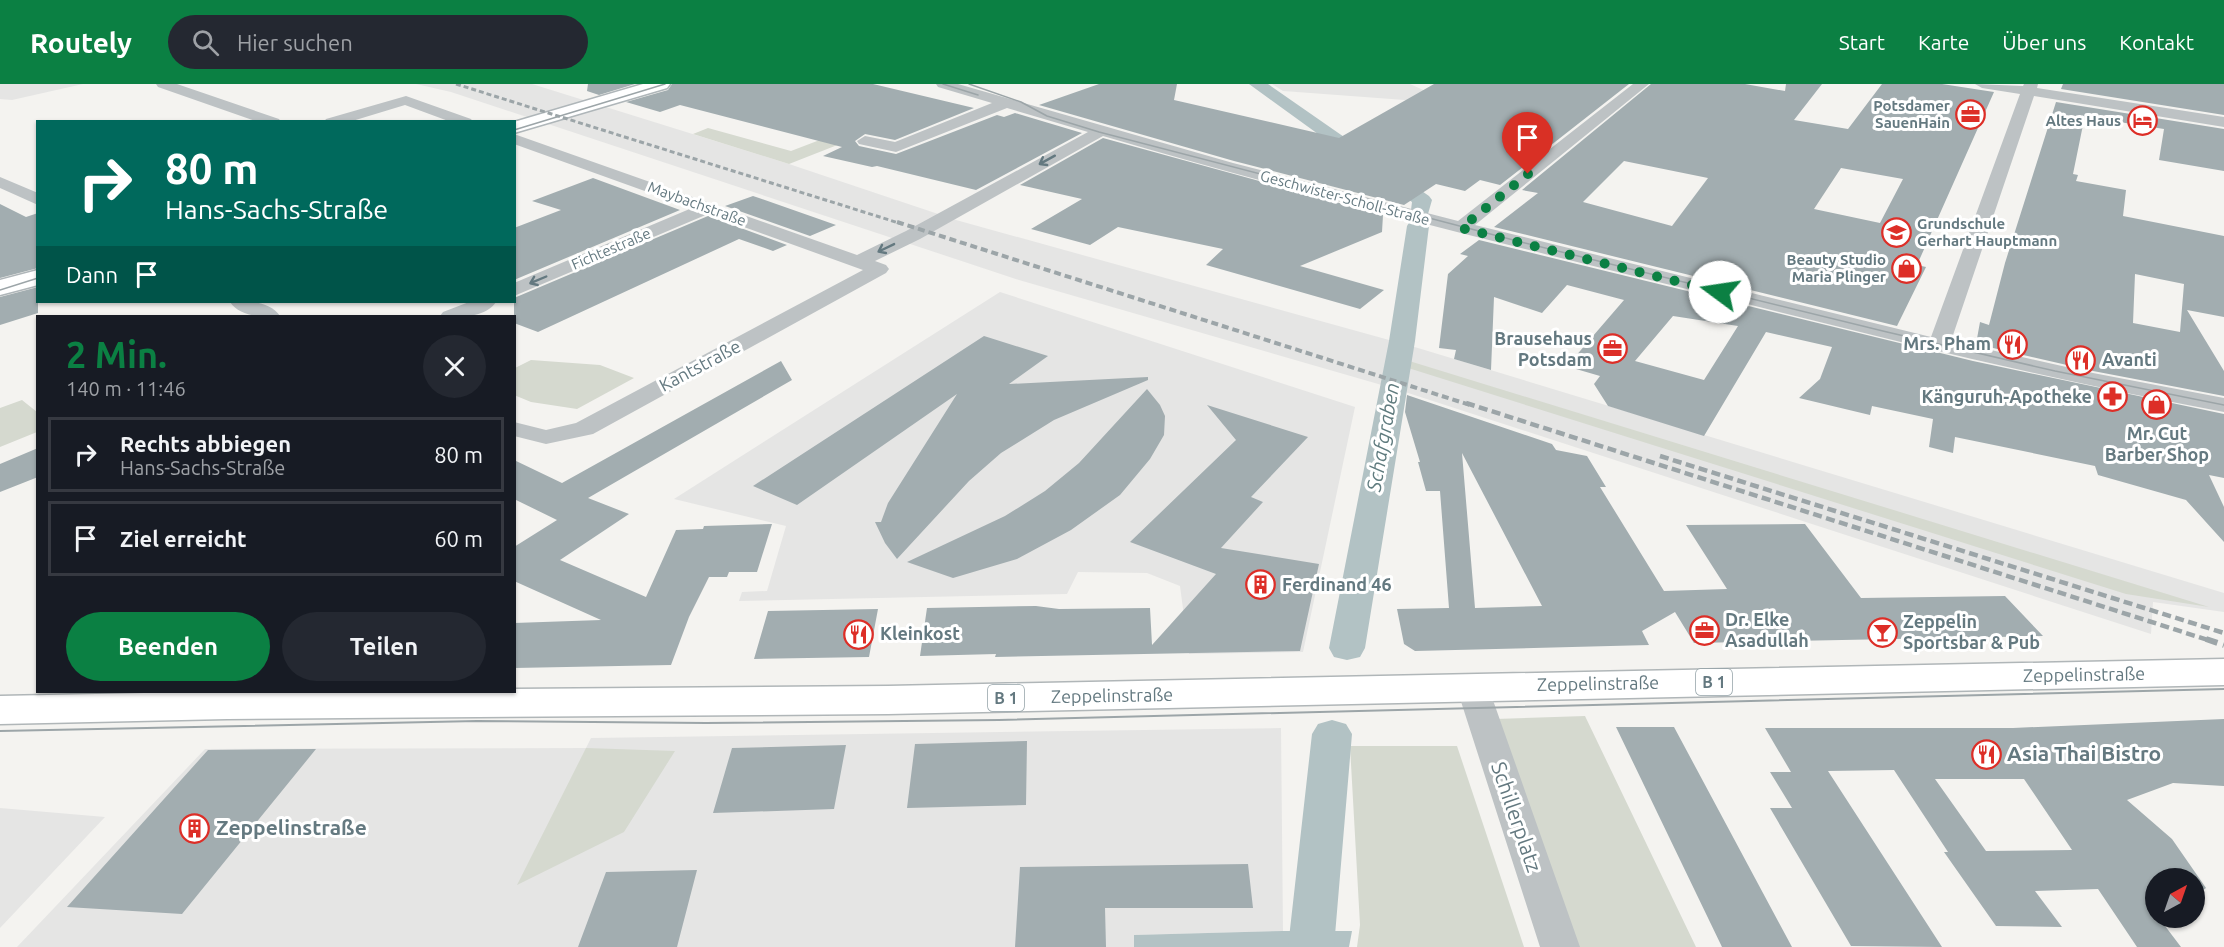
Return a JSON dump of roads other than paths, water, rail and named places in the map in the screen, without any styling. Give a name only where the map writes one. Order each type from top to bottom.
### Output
[{"type":"main road","points":[[516,128],[661,84]]},
{"type":"main road","points":[[0,288],[36,278]]},
{"type":"main road","name":"Zeppelinstraße","points":[[0,710],[251,705],[888,700],[2224,672]]},
{"type":"street","points":[[163,84],[268,120]]},
{"type":"street","name":"Geschwister-Scholl-Straße","points":[[943,84],[1099,132],[1432,221],[1938,345],[2081,378],[2224,405]]},
{"type":"street","points":[[1461,228],[1642,84]]},
{"type":"street","points":[[1982,84],[2029,88],[2224,122]]},
{"type":"street","points":[[1938,345],[2029,88]]},
{"type":"street","points":[[338,120],[406,100],[461,120]]},
{"type":"street","points":[[866,141],[896,147],[1006,103]]},
{"type":"street","points":[[858,262],[914,235],[1099,132]]},
{"type":"street","name":"Maybachstraße","points":[[516,140],[879,269]]},
{"type":"street","points":[[0,182],[36,199]]},
{"type":"street","name":"Fichtestraße","points":[[516,289],[708,208]]},
{"type":"street","name":"Kantstraße","points":[[516,430],[546,437],[584,429],[879,269]]},
{"type":"street","points":[[242,303],[268,315]]},
{"type":"street","points":[[453,315],[483,303]]},
{"type":"street","name":"Schillerplatz","points":[[1472,686],[1560,947]]},
{"type":"waterway","name":"Schafgraben","points":[[1257,84],[1422,200],[1421,210]]},
{"type":"waterway","name":"Schafgraben","points":[[1347,648],[1402,341],[1418,226]]},
{"type":"waterway","name":"Schafgraben","points":[[1311,947],[1332,734]]},
{"type":"tram line","points":[[516,129],[665,84]]},
{"type":"tram line","points":[[943,84],[978,95]]},
{"type":"tram line","points":[[969,84],[1021,102],[1047,116],[1099,132],[1521,242],[2055,371],[2224,405]]},
{"type":"tram line","points":[[0,290],[36,279]]},
{"type":"tram line","points":[[0,731],[477,721],[706,723],[999,720],[2224,689]]},
{"type":"railway","points":[[456,84],[902,224]]},
{"type":"railway","points":[[897,222],[1470,405]]},
{"type":"railway","points":[[1466,403],[2211,641]]},
{"type":"railway","points":[[1660,456],[2224,633]]},
{"type":"railway","points":[[2206,639],[2224,645]]},
{"type":"place","name":"Potsdamer SauenHain","points":[[1971,115]]},
{"type":"place","name":"Altes Haus","points":[[2142,121]]},
{"type":"place","name":"Grundschule Gerhart Hauptmann","points":[[1896,233]]},
{"type":"place","name":"Beauty Studio Maria Plinger","points":[[1907,269]]},
{"type":"place","name":"Mrs. Pham","points":[[2012,344]]},
{"type":"place","name":"Brausehaus Potsdam","points":[[1613,349]]},
{"type":"place","name":"Avanti","points":[[2081,360]]},
{"type":"place","name":"Känguruh-Apotheke","points":[[2113,397]]},
{"type":"place","name":"Mr. Cut Barber Shop","points":[[2157,405]]},
{"type":"place","name":"Ferdinand 46","points":[[1261,585]]},
{"type":"place","name":"Dr. Elke Asadullah","points":[[1704,630]]},
{"type":"place","name":"Zeppelin Sportsbar & Pub","points":[[1882,632]]},
{"type":"place","name":"Kleinkost","points":[[859,634]]},
{"type":"place","name":"Asia Thai Bistro","points":[[1986,754]]},
{"type":"place","name":"Zeppelinstraße","points":[[195,828]]}]
